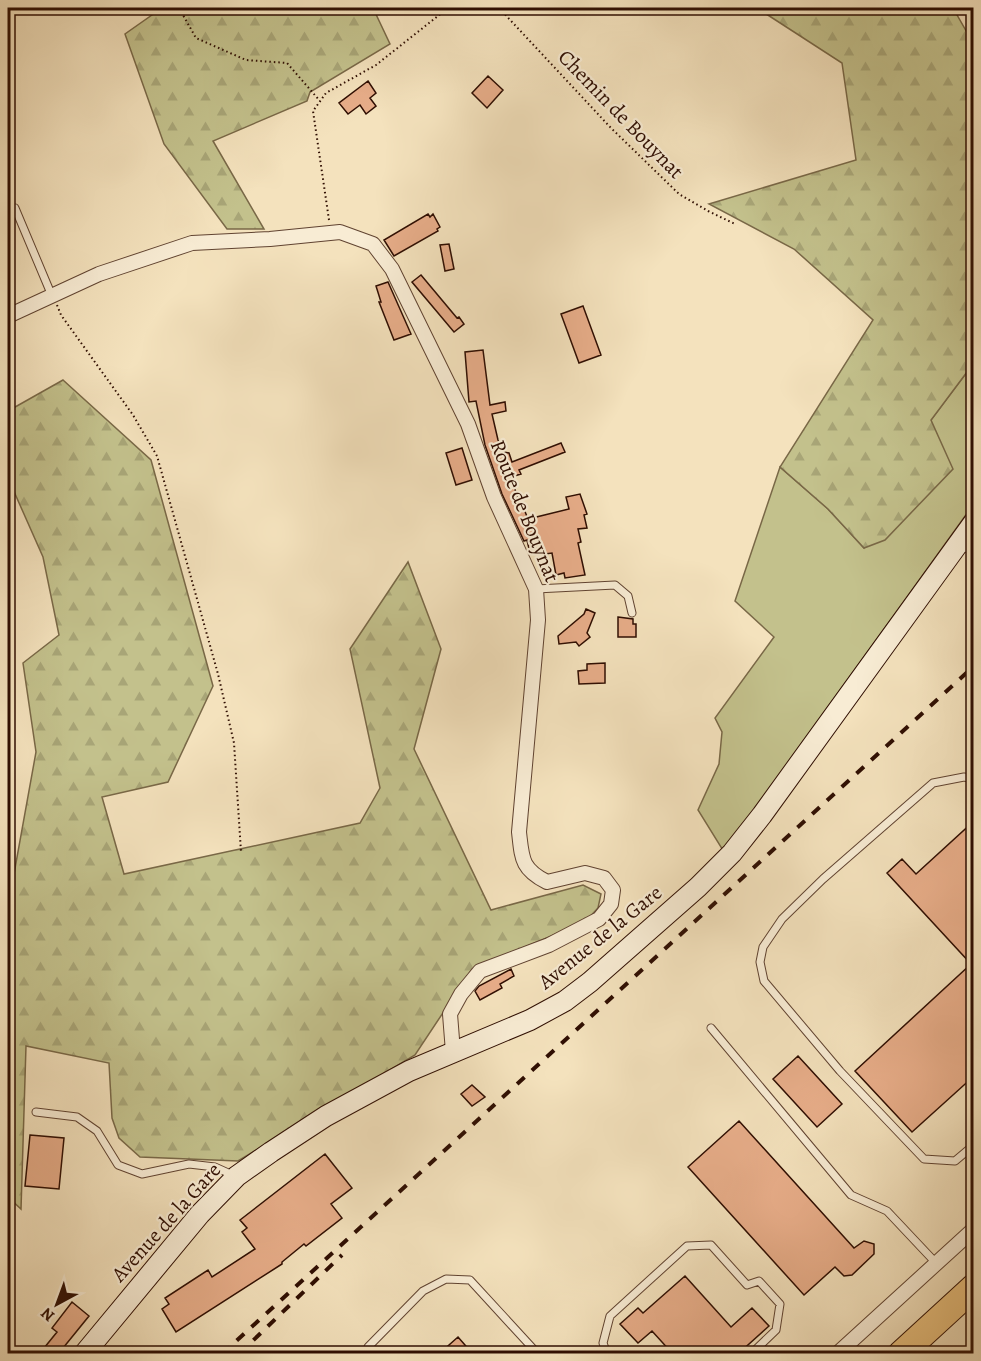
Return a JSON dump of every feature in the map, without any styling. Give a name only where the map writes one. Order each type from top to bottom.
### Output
[{"type":"highway","points":[[901,1353],[974,1287]]},
{"type":"highway","points":[[926,1353],[974,1310]]},
{"type":"street","name":"Route de Bouynat","points":[[8,316],[99,274],[192,243],[340,232],[373,244],[392,269],[468,423],[494,497],[536,589],[538,620],[519,831],[522,861],[533,875],[547,882],[585,873],[604,878],[613,890],[610,904],[599,919],[549,945],[480,971],[461,994],[450,1014],[453,1052]]},
{"type":"street","name":"Avenue de la Gare","points":[[84,1353],[200,1214],[237,1176],[326,1116],[409,1071],[530,1020],[565,1001],[590,982],[698,887],[732,853],[966,548],[974,522]]},
{"type":"street","points":[[837,1353],[974,1229]]},
{"type":"lane","points":[[15,208],[52,296]]},
{"type":"lane","points":[[536,589],[615,585],[628,596],[632,613]]},
{"type":"lane","points":[[974,779],[964,777],[933,783],[823,879],[782,919],[763,947],[760,962],[764,981],[840,1071],[924,1159],[955,1161],[974,1145]]},
{"type":"lane","points":[[711,1028],[851,1195],[887,1211],[936,1263]]},
{"type":"lane","points":[[36,1112],[77,1117],[97,1131],[117,1165],[142,1174],[189,1164],[215,1167],[237,1176]]},
{"type":"lane","points":[[608,1353],[603,1343],[610,1316],[687,1246],[711,1245],[747,1285],[759,1281],[780,1304],[776,1330],[751,1353]]},
{"type":"lane","points":[[368,1353],[368,1347],[423,1291],[446,1279],[470,1280],[538,1353]]},
{"type":"path","points":[[179,8],[196,38],[246,60],[286,63],[320,101]]},
{"type":"path","points":[[330,233],[313,111],[326,93],[376,65],[448,8]]},
{"type":"path","name":"Chemin de Bouynat","points":[[499,8],[611,128],[679,194],[708,212],[735,224]]},
{"type":"path","points":[[52,296],[61,315],[133,415],[157,456],[218,674],[234,742],[241,852]]},
{"type":"green space","points":[[162,8],[373,8],[390,44],[310,92],[307,101],[213,141],[264,229],[227,229],[164,144],[125,34]]},
{"type":"green space","points":[[757,8],[953,8],[973,43],[973,364],[931,420],[953,469],[885,540],[864,548],[828,509],[780,467],[873,320],[794,249],[709,204],[856,160],[842,63]]},
{"type":"green space","points":[[973,364],[973,505],[724,852],[698,810],[719,764],[722,732],[715,718],[774,637],[735,601],[780,467],[828,509],[864,548],[931,420]]},
{"type":"green space","points":[[63,380],[151,460],[213,686],[168,782],[102,797],[124,874],[360,823],[380,788],[350,649],[408,562],[441,649],[414,749],[491,910],[583,885],[601,894],[598,908],[585,922],[472,969],[415,1055],[238,1161],[140,1157],[119,1138],[112,1118],[109,1063],[26,1046],[21,1209],[8,1197],[8,907],[36,752],[23,663],[59,635],[43,557],[8,478],[8,411]]},
{"type":"building","points":[[488,76],[503,90],[487,108],[472,93]]},
{"type":"building","points":[[368,81],[376,93],[370,98],[376,106],[366,114],[360,105],[348,114],[339,103]]},
{"type":"building","points":[[428,214],[430,217],[433,214],[440,227],[438,231],[394,256],[384,240]]},
{"type":"building","points":[[449,244],[454,269],[445,271],[440,245]]},
{"type":"building","points":[[421,275],[464,324],[454,332],[412,282]]},
{"type":"building","points":[[388,282],[411,334],[394,340],[379,302],[381,302],[376,286]]},
{"type":"building","points":[[583,306],[601,355],[579,363],[561,314]]},
{"type":"building","points":[[483,350],[490,405],[505,402],[506,411],[492,414],[503,452],[509,453],[512,462],[561,443],[565,452],[519,470],[521,474],[511,477],[520,505],[522,504],[528,519],[569,509],[566,497],[580,494],[587,514],[584,515],[587,528],[578,529],[581,542],[578,543],[585,575],[565,578],[564,573],[556,575],[552,553],[545,554],[544,550],[530,553],[527,540],[524,541],[502,494],[485,445],[476,401],[469,402],[465,352]]},
{"type":"building","points":[[462,448],[472,480],[456,485],[446,453]]},
{"type":"building","points":[[586,609],[595,613],[587,633],[590,637],[579,646],[576,642],[559,644],[558,636],[584,614]]},
{"type":"building","points":[[618,617],[633,619],[633,624],[636,624],[636,637],[618,637]]},
{"type":"building","points":[[605,663],[605,683],[579,684],[578,671],[587,670],[587,664]]},
{"type":"building","points":[[974,821],[974,1076],[912,1132],[855,1071],[971,964],[887,873],[902,859],[916,874]]},
{"type":"building","points":[[511,969],[514,976],[500,984],[502,988],[480,1000],[475,991],[479,986]]},
{"type":"building","points":[[798,1056],[842,1104],[817,1127],[773,1079]]},
{"type":"building","points":[[472,1085],[485,1097],[472,1106],[461,1094]]},
{"type":"building","points":[[739,1121],[854,1248],[864,1241],[874,1244],[874,1254],[852,1275],[844,1276],[835,1267],[804,1295],[688,1167]]},
{"type":"building","points":[[30,1135],[64,1138],[59,1189],[25,1186]]},
{"type":"building","points":[[325,1154],[352,1188],[331,1204],[342,1218],[306,1246],[304,1244],[282,1264],[176,1332],[162,1309],[169,1304],[165,1298],[208,1270],[212,1277],[255,1249],[242,1232],[247,1228],[240,1220]]},
{"type":"building","points":[[685,1276],[731,1327],[752,1308],[769,1326],[739,1353],[672,1353],[652,1331],[638,1343],[620,1324],[638,1308],[643,1313]]},
{"type":"building","points":[[72,1302],[89,1316],[59,1353],[40,1353],[57,1332],[52,1328]]},
{"type":"building","points":[[458,1337],[472,1353],[440,1353]]},
{"type":"railway","points":[[222,1354],[974,666]]},
{"type":"railway","points":[[239,1354],[342,1255]]}]
